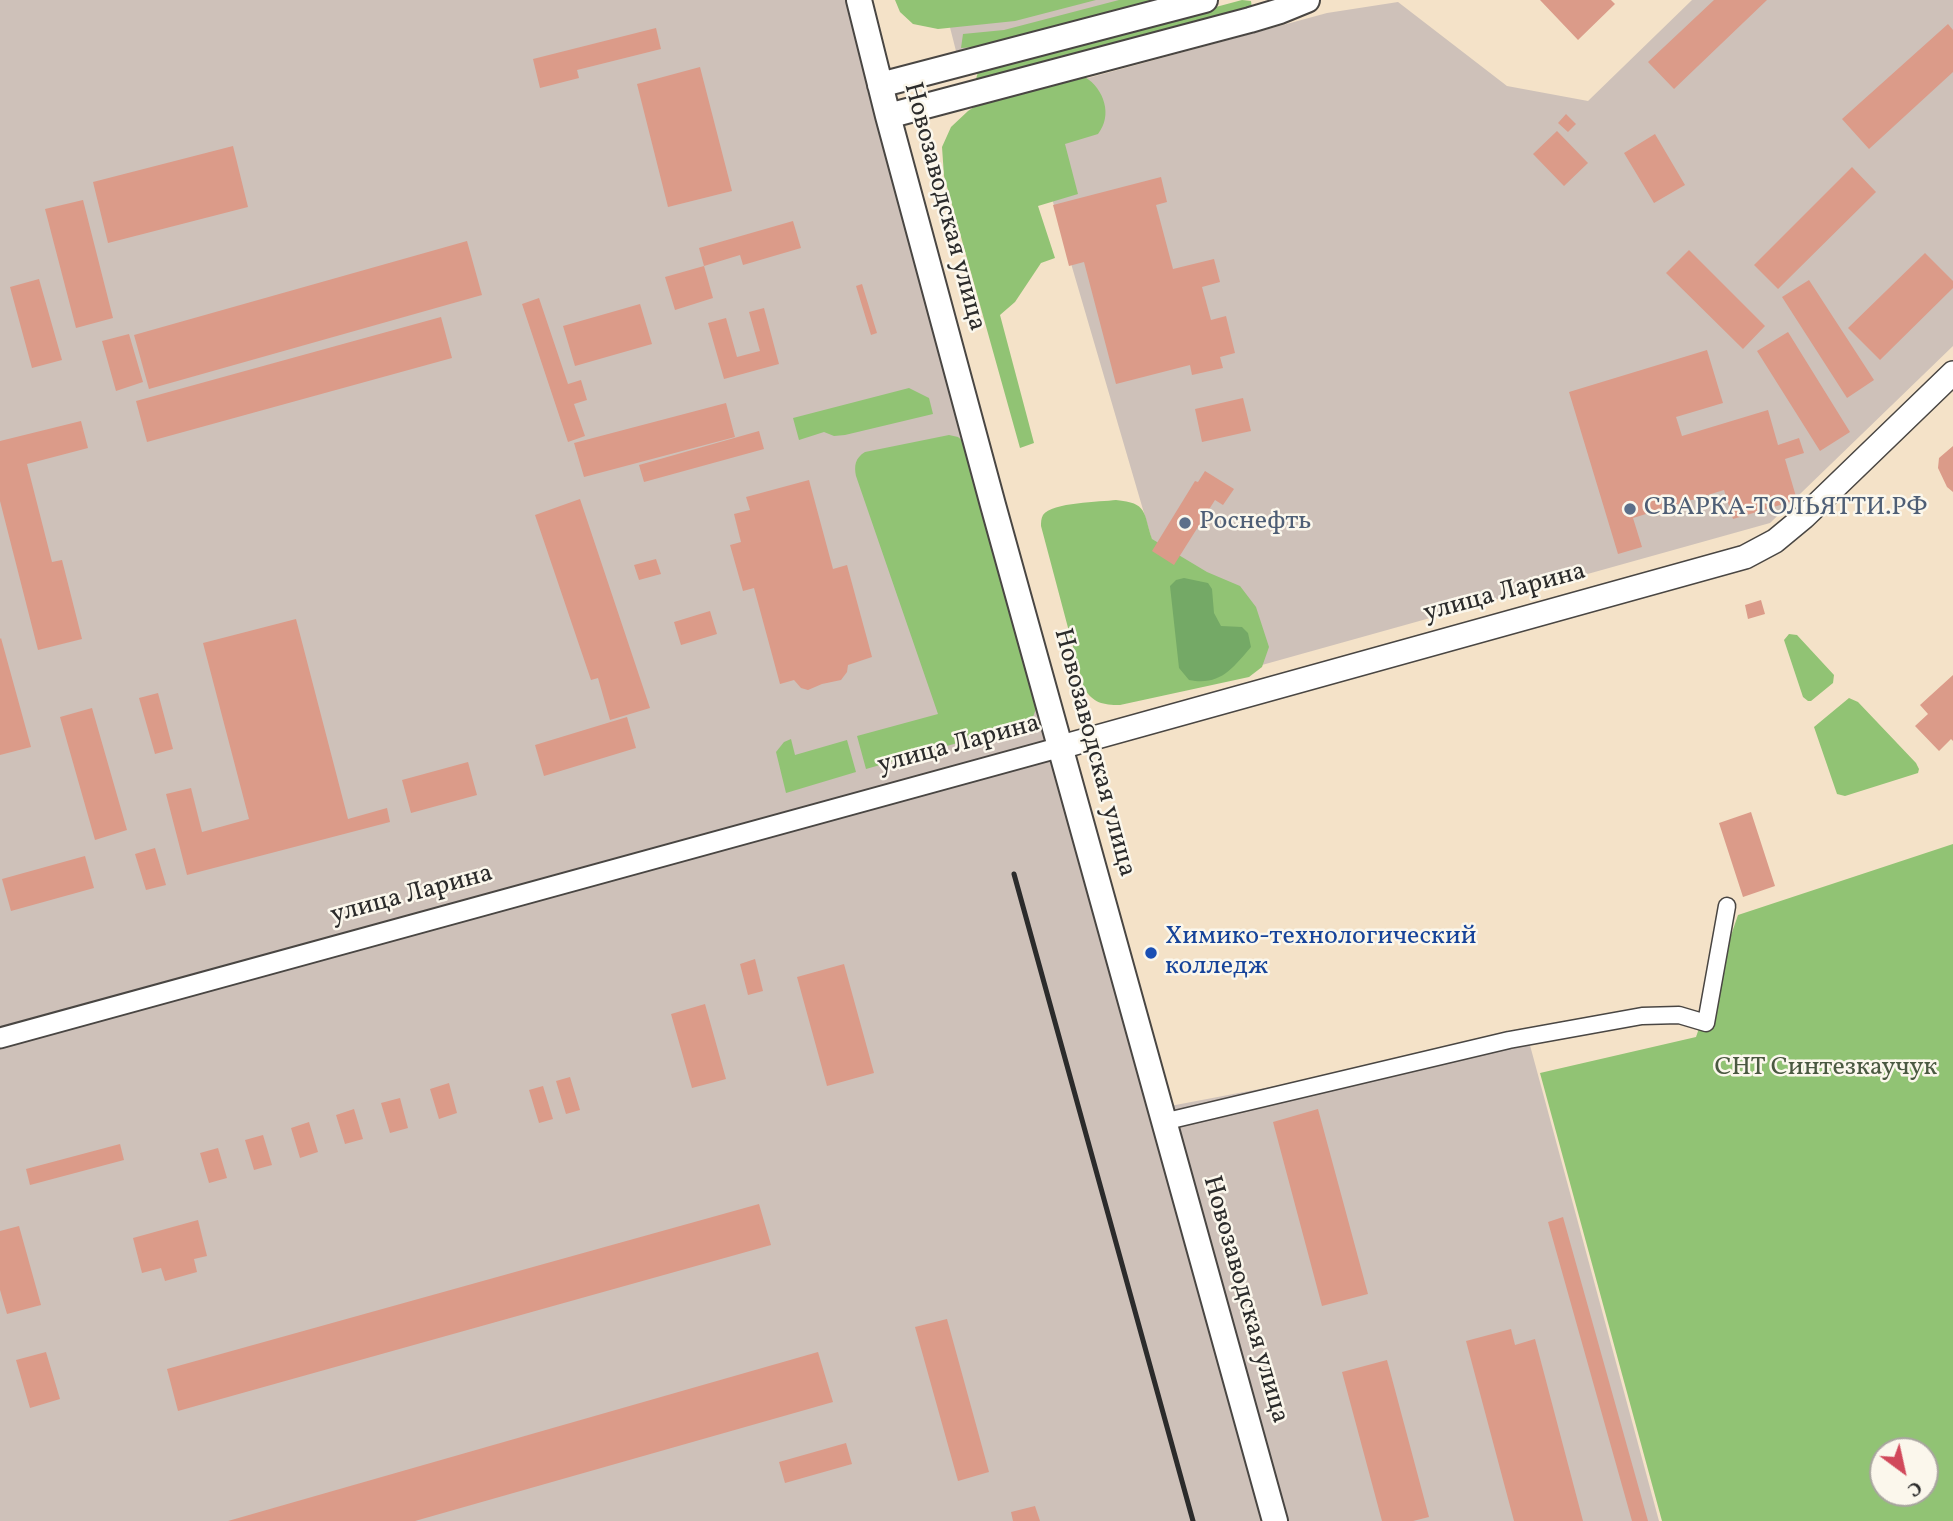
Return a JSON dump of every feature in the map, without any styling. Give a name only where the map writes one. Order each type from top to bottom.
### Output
[{"type":"main road","name":"Новозаводская улица","points":[[859,0],[993,505],[1275,1521]]},
{"type":"main road","points":[[880,85],[1205,0]]},
{"type":"main road","points":[[888,116],[1250,20],[1307,0]]},
{"type":"main road","points":[[972,61],[963,69],[961,84],[977,92]]},
{"type":"main road","name":"улица Ларина","points":[[1061,747],[1753,553],[1775,541],[1804,517],[1953,373]]},
{"type":"street","name":"улица Ларина","points":[[0,1038],[1061,747]]},
{"type":"street","points":[[1163,1122],[1522,1038],[1642,1016],[1679,1015],[1706,1023],[1727,905]]},
{"type":"shaded area","points":[[0,0],[857,0],[1274,1521],[0,1521]]},
{"type":"shaded area","points":[[943,0],[1169,0],[1077,28],[956,51]]},
{"type":"shaded area","points":[[1692,0],[1953,0],[1953,346],[1770,523],[1194,684],[1022,96],[1327,13],[1398,2],[1507,86],[1588,101]]},
{"type":"shaded area","points":[[1528,1038],[1659,1521],[1280,1521],[1165,1107]]},
{"type":"green space","points":[[895,0],[1096,0],[1015,21],[938,29],[913,24],[900,12]]},
{"type":"green space","points":[[1119,0],[1174,0],[1007,45],[961,48],[963,34],[1004,30]]},
{"type":"green space","points":[[1242,0],[1251,1],[1252,8],[978,82],[976,79],[981,70]]},
{"type":"green space","points":[[1085,77],[1097,88],[1104,103],[1103,127],[1098,134],[1065,144],[1078,194],[1038,206],[1055,258],[1041,263],[1015,302],[1000,315],[1034,443],[1020,448],[944,176],[942,147],[951,127],[977,105]]},
{"type":"green space","points":[[909,388],[929,398],[933,414],[845,435],[834,436],[824,432],[799,440],[793,418]]},
{"type":"green space","points":[[949,435],[964,442],[1036,700],[1036,709],[1031,722],[866,769],[857,736],[938,714],[856,476],[856,462],[865,452]]},
{"type":"green space","points":[[1126,501],[1143,510],[1152,539],[1207,572],[1240,586],[1256,607],[1269,647],[1262,667],[1249,677],[1120,705],[1099,702],[1087,693],[1041,520],[1043,515],[1056,507]]},
{"type":"green space","points":[[1184,578],[1208,583],[1212,589],[1214,613],[1221,626],[1242,627],[1248,633],[1251,647],[1231,669],[1217,678],[1189,680],[1179,668],[1170,586],[1176,580]]},
{"type":"green space","points":[[1789,634],[1797,635],[1834,675],[1833,683],[1811,701],[1803,697],[1784,640]]},
{"type":"green space","points":[[1849,698],[1858,702],[1916,763],[1918,773],[1845,796],[1837,794],[1814,727]]},
{"type":"green space","points":[[791,739],[795,755],[847,740],[856,772],[786,793],[776,752],[784,742]]},
{"type":"green space","name":"СНТ Синтезкаучук","points":[[1953,844],[1953,1521],[1662,1521],[1540,1073],[1696,1037],[1738,915]]},
{"type":"building","points":[[1540,0],[1611,0],[1615,4],[1578,40]]},
{"type":"building","points":[[1714,0],[1767,0],[1674,89],[1648,62]]},
{"type":"building","points":[[1948,24],[1953,30],[1953,72],[1869,149],[1842,119]]},
{"type":"building","points":[[656,28],[661,49],[577,70],[579,78],[540,88],[533,59]]},
{"type":"building","points":[[700,67],[732,191],[668,207],[637,84]]},
{"type":"building","points":[[1566,114],[1576,124],[1568,132],[1558,123]]},
{"type":"building","points":[[1557,131],[1588,163],[1564,186],[1533,154]]},
{"type":"building","points":[[1655,134],[1685,185],[1654,203],[1624,153]]},
{"type":"building","points":[[233,146],[248,207],[108,243],[93,182]]},
{"type":"building","points":[[1852,167],[1876,192],[1778,289],[1754,265]]},
{"type":"building","points":[[1161,177],[1167,202],[1156,205],[1173,269],[1214,259],[1220,282],[1202,287],[1211,320],[1226,316],[1235,353],[1220,357],[1223,368],[1192,375],[1190,365],[1116,384],[1084,262],[1069,266],[1053,205]]},
{"type":"building","points":[[83,200],[113,318],[76,328],[45,209]]},
{"type":"building","points":[[793,221],[801,248],[743,265],[740,255],[704,266],[699,248]]},
{"type":"building","points":[[467,241],[482,295],[149,389],[134,335]]},
{"type":"building","points":[[1689,250],[1765,326],[1743,349],[1666,273]]},
{"type":"building","points":[[1925,253],[1953,281],[1953,288],[1880,360],[1848,328]]},
{"type":"building","points":[[704,266],[713,298],[675,310],[665,277]]},
{"type":"building","points":[[39,279],[62,360],[32,368],[10,287]]},
{"type":"building","points":[[1809,280],[1874,380],[1847,398],[1782,297]]},
{"type":"building","points":[[862,284],[877,333],[871,335],[856,286]]},
{"type":"building","points":[[539,298],[568,384],[581,380],[587,400],[574,404],[585,436],[568,442],[522,304]]},
{"type":"building","points":[[640,304],[652,344],[575,366],[563,326]]},
{"type":"building","points":[[764,308],[779,364],[724,379],[708,323],[726,318],[737,357],[760,351],[749,312]]},
{"type":"building","points":[[441,317],[452,358],[147,442],[136,401]]},
{"type":"building","points":[[1788,332],[1850,432],[1820,451],[1757,351]]},
{"type":"building","points":[[129,334],[143,382],[116,391],[102,341]]},
{"type":"building","points":[[1707,350],[1723,403],[1676,417],[1682,436],[1768,410],[1778,445],[1799,438],[1804,453],[1785,459],[1797,500],[1733,519],[1724,490],[1633,518],[1642,547],[1618,554],[1569,392]]},
{"type":"building","points":[[1243,398],[1251,431],[1202,442],[1195,409]]},
{"type":"building","points":[[726,403],[735,437],[584,477],[574,443]]},
{"type":"building","points":[[81,421],[88,448],[27,464],[52,562],[62,560],[82,639],[38,650],[0,501],[0,441]]},
{"type":"building","points":[[759,431],[764,449],[644,482],[639,465]]},
{"type":"building","points":[[1953,446],[1953,492],[1947,487],[1938,468],[1939,458]]},
{"type":"building","points":[[1205,471],[1234,489],[1223,505],[1215,500],[1174,565],[1152,551],[1195,481],[1198,482]]},
{"type":"building","points":[[809,480],[833,569],[847,565],[872,657],[848,665],[841,680],[808,690],[801,688],[794,680],[780,684],[754,588],[743,591],[730,545],[741,542],[734,514],[750,510],[746,497]]},
{"type":"building","points":[[580,499],[650,708],[610,720],[598,678],[591,680],[535,515]]},
{"type":"building","points":[[656,559],[661,574],[639,580],[634,565]]},
{"type":"building","points":[[1761,600],[1765,614],[1748,619],[1745,605]]},
{"type":"building","points":[[710,611],[717,634],[681,645],[674,622]]},
{"type":"building","points":[[296,619],[348,819],[387,808],[390,822],[187,875],[166,794],[191,788],[202,832],[249,819],[203,643]]},
{"type":"building","points":[[0,639],[31,747],[0,755]]},
{"type":"building","points":[[1953,675],[1953,741],[1951,739],[1939,751],[1915,726],[1928,714],[1920,705]]},
{"type":"building","points":[[158,693],[173,749],[155,754],[139,698]]},
{"type":"building","points":[[92,708],[127,830],[95,840],[60,717]]},
{"type":"building","points":[[627,717],[636,748],[544,776],[535,745]]},
{"type":"building","points":[[468,762],[477,795],[411,813],[402,780]]},
{"type":"building","points":[[1751,812],[1775,886],[1743,897],[1719,823]]},
{"type":"building","points":[[155,848],[166,885],[146,890],[135,854]]},
{"type":"building","points":[[85,856],[94,888],[11,911],[2,879]]},
{"type":"building","points":[[755,959],[763,991],[748,995],[740,964]]},
{"type":"building","points":[[844,964],[874,1073],[827,1086],[797,977]]},
{"type":"building","points":[[705,1004],[726,1079],[692,1088],[671,1014]]},
{"type":"building","points":[[570,1077],[580,1110],[566,1114],[556,1081]]},
{"type":"building","points":[[449,1083],[457,1113],[439,1119],[430,1089]]},
{"type":"building","points":[[543,1086],[553,1119],[539,1123],[529,1090]]},
{"type":"building","points":[[400,1098],[408,1128],[390,1133],[381,1103]]},
{"type":"building","points":[[354,1109],[363,1139],[345,1144],[336,1115]]},
{"type":"building","points":[[1318,1109],[1368,1294],[1322,1306],[1273,1122]]},
{"type":"building","points":[[309,1122],[318,1152],[300,1158],[291,1128]]},
{"type":"building","points":[[263,1135],[272,1165],[254,1170],[245,1140]]},
{"type":"building","points":[[120,1144],[124,1160],[30,1185],[26,1169]]},
{"type":"building","points":[[218,1148],[227,1178],[209,1183],[200,1153]]},
{"type":"building","points":[[759,1204],[771,1245],[178,1411],[167,1369]]},
{"type":"building","points":[[1563,1217],[1648,1521],[1632,1521],[1548,1222]]},
{"type":"building","points":[[198,1220],[207,1256],[194,1259],[197,1272],[165,1281],[161,1268],[142,1273],[133,1238]]},
{"type":"building","points":[[19,1226],[41,1305],[7,1314],[0,1290],[0,1231]]},
{"type":"building","points":[[947,1319],[989,1472],[958,1481],[915,1327]]},
{"type":"building","points":[[1511,1329],[1515,1345],[1535,1339],[1583,1521],[1514,1521],[1466,1341]]},
{"type":"building","points":[[46,1352],[60,1399],[30,1408],[16,1360]]},
{"type":"building","points":[[818,1352],[833,1402],[415,1521],[228,1521]]},
{"type":"building","points":[[1387,1360],[1429,1517],[1413,1521],[1382,1521],[1342,1372]]},
{"type":"building","points":[[846,1443],[852,1464],[785,1483],[779,1462]]},
{"type":"building","points":[[1035,1506],[1040,1521],[1013,1521],[1011,1512]]},
{"type":"railway","points":[[1014,874],[1193,1521]]},
{"type":"place","name":"СВАРКА-ТОЛЬЯТТИ.РФ","points":[[1630,509]]},
{"type":"place","name":"Роснефть","points":[[1185,523]]},
{"type":"place","name":"Химико-технологический колледж","points":[[1151,953]]}]
